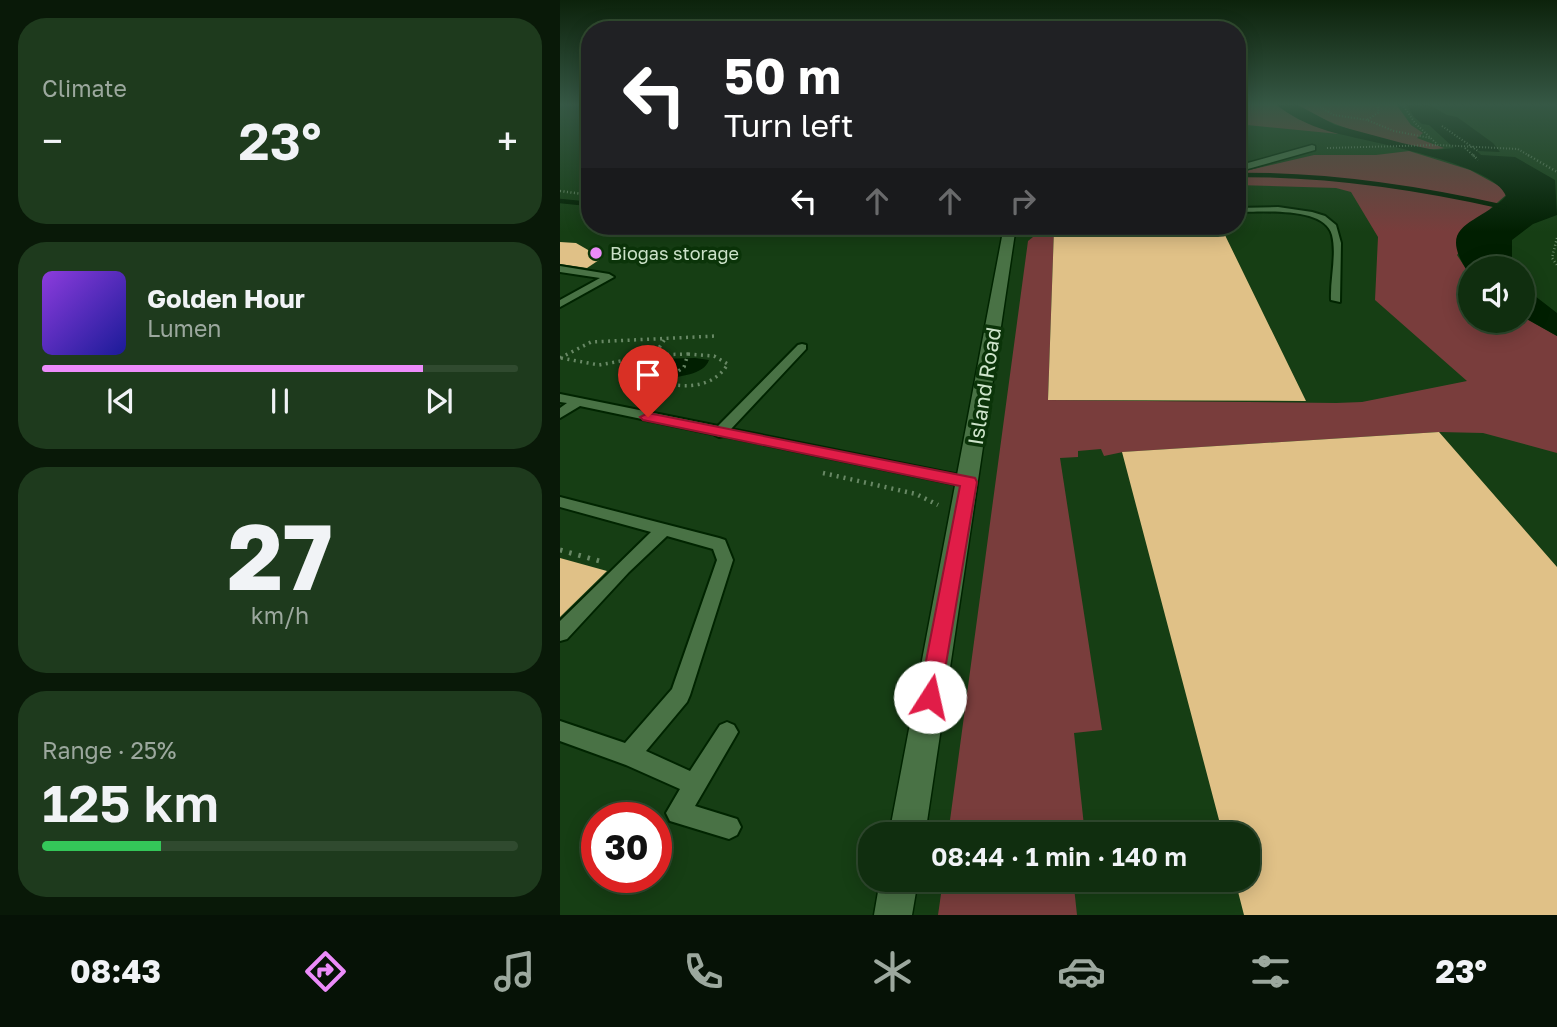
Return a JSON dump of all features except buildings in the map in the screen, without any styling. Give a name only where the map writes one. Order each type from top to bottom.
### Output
[{"type":"street","points":[[1246,166],[1312,148]]},
{"type":"street","name":"Island Road","points":[[909,822],[969,482],[1008,235]]},
{"type":"street","points":[[893,915],[897,892]]},
{"type":"lane","points":[[1246,210],[1305,212],[1331,223],[1336,234],[1336,300]]},
{"type":"lane","points":[[560,269],[609,277],[560,304]]},
{"type":"lane","points":[[719,433],[802,347]]},
{"type":"lane","points":[[560,398],[719,433],[969,482]]},
{"type":"lane","points":[[560,414],[577,402]]},
{"type":"lane","points":[[560,502],[719,544],[725,560],[680,695],[629,755]]},
{"type":"lane","points":[[560,633],[623,567],[664,529]]},
{"type":"lane","points":[[560,732],[629,755],[695,783]]},
{"type":"lane","points":[[727,732],[678,813],[729,827]]},
{"type":"path","points":[[1312,148],[1414,147]]},
{"type":"path","points":[[1462,147],[1475,149]]},
{"type":"path","points":[[1472,147],[1475,149]]},
{"type":"path","points":[[1478,160],[1465,148],[1521,150],[1557,172]]},
{"type":"path","points":[[560,191],[581,194]]},
{"type":"path","points":[[1557,238],[1552,258],[1557,265]]},
{"type":"path","points":[[560,358],[591,342],[716,336]]},
{"type":"path","points":[[654,355],[666,338]]},
{"type":"path","points":[[560,358],[599,365],[654,355],[688,354],[712,355],[722,358],[728,364],[724,373],[687,388],[662,383],[684,367],[688,354]]},
{"type":"path","points":[[560,550],[623,567]]},
{"type":"shaded area","points":[[1392,147],[1434,150],[1453,147],[1496,147],[1500,152],[1477,151],[1481,155],[1515,157],[1555,180],[1557,215],[1533,224],[1512,240],[1512,256],[1459,256],[1456,245],[1458,235],[1464,227],[1506,196],[1497,184],[1454,164]]},
{"type":"shaded area","points":[[1411,147],[1444,148],[1430,149]]},
{"type":"shaded area","points":[[1409,151],[1470,170],[1503,188],[1506,195],[1491,208],[1457,255],[1458,333],[1535,333],[1535,324],[1557,336],[1557,453],[1483,433],[1439,432],[1123,452],[1104,456],[1101,449],[1078,451],[1078,457],[1060,458],[1102,730],[1074,733],[1084,822],[950,822],[1028,241],[1036,235],[1054,235],[1048,400],[1362,402],[1467,381],[1375,300],[1378,237],[1351,192],[1336,188],[1246,185],[1246,171],[1314,155],[1376,155]]},
{"type":"shaded area","points":[[1535,296],[1557,313],[1557,336],[1535,324]]},
{"type":"shaded area","points":[[657,359],[709,360],[702,369],[683,376],[664,378],[659,374],[659,369],[645,368]]},
{"type":"shaded area","points":[[941,892],[1075,892],[1077,915],[938,915]]},
{"type":"waterway","points":[[1246,175],[1371,183],[1504,207]]},
{"type":"waterway","points":[[560,201],[581,203]]},
{"type":"place","name":"Biogas storage","points":[[596,253]]},
{"type":"route","points":[[648,417],[969,482],[930,697]]}]
